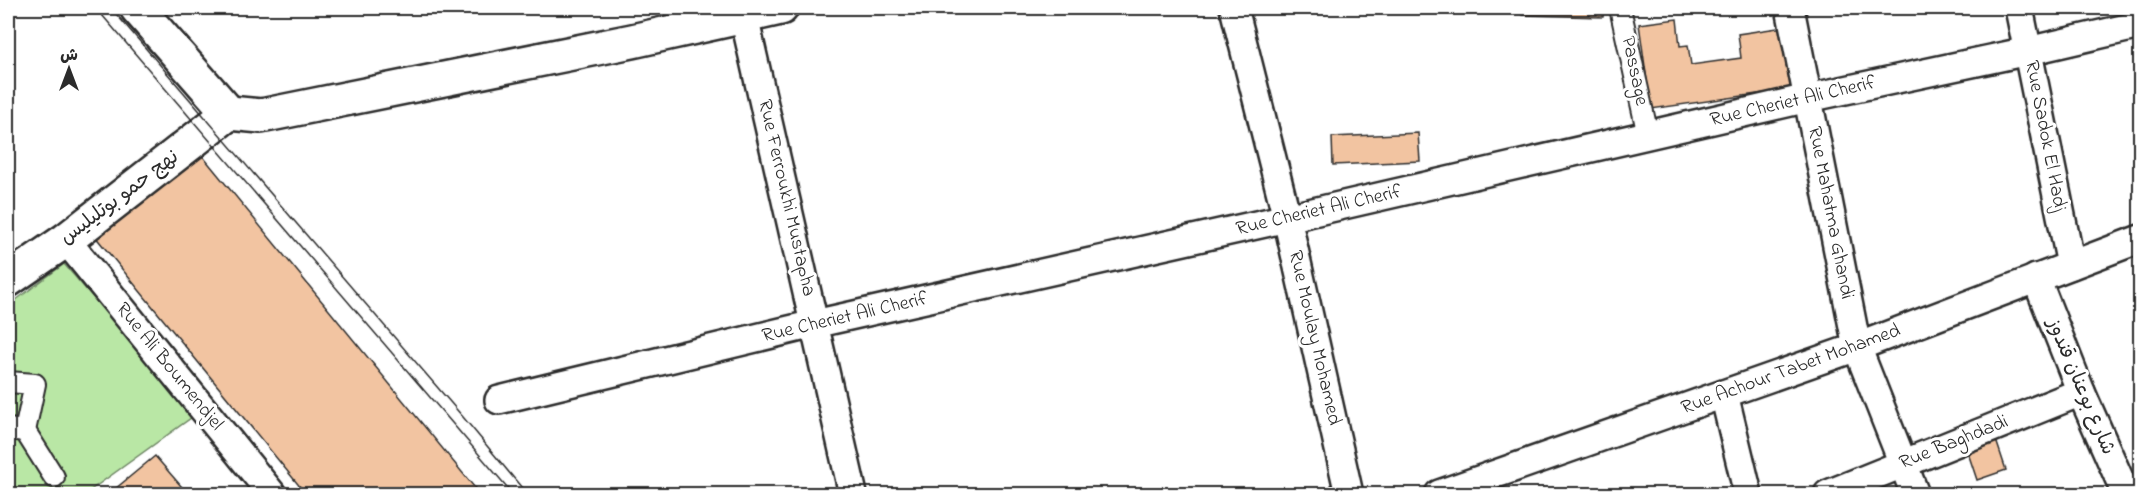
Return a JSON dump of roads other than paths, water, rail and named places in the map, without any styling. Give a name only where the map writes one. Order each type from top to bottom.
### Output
[{"type":"main road","points":[[137,8],[229,113],[261,116],[743,12],[782,8]]},
{"type":"main road","name":"نهج حمو بوتليليس","points":[[8,280],[66,240],[229,113]]},
{"type":"street","name":"Rue Moulay Mohamed","points":[[1234,8],[1287,218],[1349,495]]},
{"type":"street","name":"Passage","points":[[1620,8],[1648,135]]},
{"type":"street","name":"Rue Mahatma Ghandi","points":[[1790,8],[1857,347],[1915,495]]},
{"type":"street","name":"Rue Sadok El Hadj","points":[[2019,8],[2072,265]]},
{"type":"street","name":"Rue Ferroukhi Mustapha","points":[[743,12],[853,495]]},
{"type":"street","name":"Rue Cheriet Ali Cherif","points":[[499,400],[814,324],[1808,98],[2140,25]]},
{"type":"street","name":"Rue Achour Tabet Mohamed","points":[[1438,495],[1857,347],[2140,239]]},
{"type":"street","name":"Rue Ali Boumendjel","points":[[66,240],[272,495]]},
{"type":"street","name":"شارع بوعنان قندوز","points":[[2036,278],[2081,392],[2126,495]]},
{"type":"street","points":[[8,381],[35,384],[16,430],[54,477]]},
{"type":"street","name":"Rue Baghdadi","points":[[1828,495],[2081,392]]},
{"type":"street","points":[[1724,394],[1748,495]]},
{"type":"tram line","points":[[96,8],[513,494]]},
{"type":"tram line","points":[[111,8],[527,494]]}]
